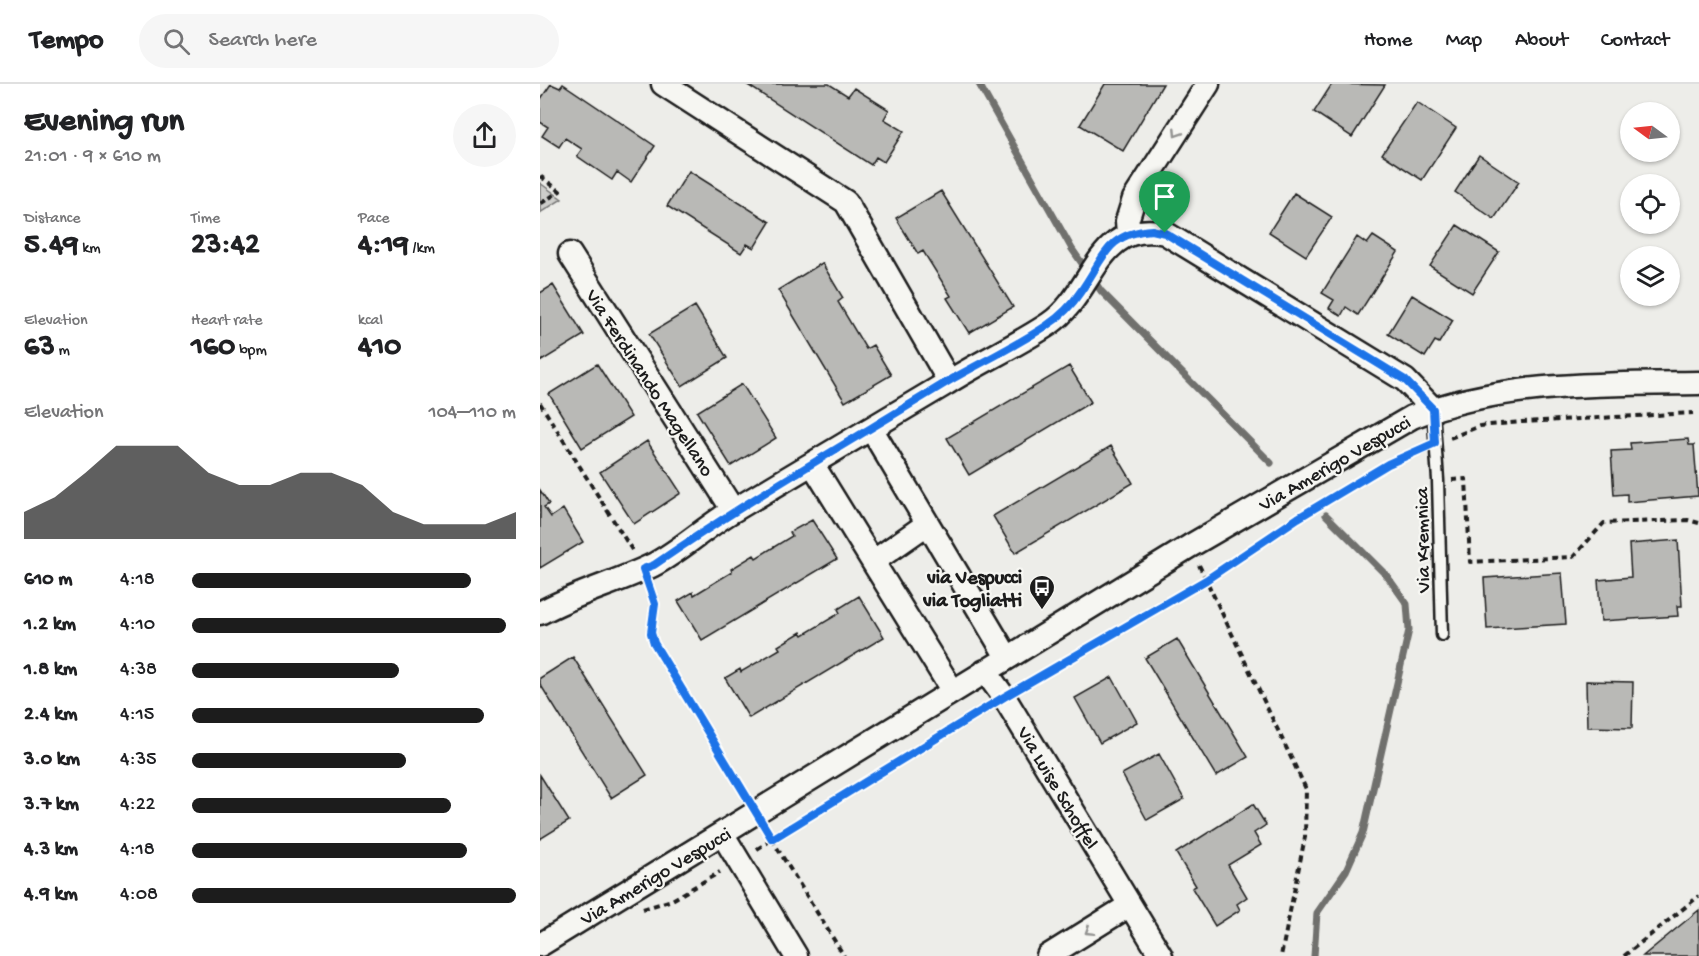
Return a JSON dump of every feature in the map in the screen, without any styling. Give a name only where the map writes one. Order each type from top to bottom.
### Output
[{"type":"street","points":[[663,84],[846,202],[949,381]]},
{"type":"street","points":[[1128,234],[1127,221],[1134,199],[1208,84]]},
{"type":"street","points":[[540,613],[571,596],[654,565],[733,510],[813,465],[949,381],[1059,318],[1081,292],[1112,243],[1128,234],[1152,230],[1165,233],[1405,380],[1433,409]]},
{"type":"street","name":"Via Ferdinando Magellano","points":[[570,254],[733,510]]},
{"type":"street","name":"Via Amerigo Vespucci","points":[[540,945],[616,897],[757,814],[952,690],[1387,429],[1433,409],[1505,392],[1669,381],[1699,382]]},
{"type":"street","points":[[872,430],[1007,657]]},
{"type":"street","points":[[813,465],[952,690]]},
{"type":"street","points":[[874,561],[927,524]]},
{"type":"street","name":"Via Luise Schoffel","points":[[985,671],[1004,697],[1161,956]]},
{"type":"street","points":[[723,835],[796,956]]},
{"type":"street","points":[[1048,956],[1130,905]]},
{"type":"lane","name":"Via Kremnica","points":[[1433,409],[1438,480],[1442,635]]},
{"type":"path","points":[[540,176],[560,191],[540,204]]},
{"type":"path","points":[[540,404],[643,569],[655,604],[651,633],[654,643],[844,956]]},
{"type":"path","points":[[637,910],[672,900],[1004,697],[1206,580],[1298,518],[1388,464],[1480,426],[1693,413]]},
{"type":"path","points":[[1438,480],[1466,479],[1470,562],[1573,557],[1604,523],[1688,520],[1699,523]]},
{"type":"path","points":[[1190,546],[1306,789],[1305,837],[1281,956]]},
{"type":"path","points":[[1624,956],[1699,896]]},
{"type":"shaded area","points":[[540,183],[562,199],[540,213]]},
{"type":"building","points":[[551,84],[560,88],[563,84],[655,146],[631,182],[617,172],[612,180],[577,156],[582,149],[565,138],[559,147],[542,136],[548,127],[540,122],[540,100]]},
{"type":"building","points":[[746,84],[829,84],[848,96],[854,88],[889,110],[884,119],[904,131],[884,162],[876,157],[871,165]]},
{"type":"building","points":[[1105,84],[1163,84],[1123,151],[1080,125]]},
{"type":"building","points":[[1332,84],[1385,85],[1352,137],[1314,112]]},
{"type":"building","points":[[1417,102],[1456,128],[1422,180],[1382,154]]},
{"type":"building","points":[[1479,155],[1519,182],[1494,219],[1455,192]]},
{"type":"building","points":[[689,171],[770,222],[754,248],[747,244],[741,253],[667,206]]},
{"type":"building","points":[[941,191],[1013,307],[969,333],[947,298],[951,296],[923,251],[918,254],[896,218]]},
{"type":"building","points":[[1294,193],[1332,217],[1306,256],[1269,232]]},
{"type":"building","points":[[1457,225],[1499,252],[1472,293],[1430,266]]},
{"type":"building","points":[[1373,236],[1398,252],[1358,315],[1346,307],[1341,316],[1329,308],[1334,300],[1322,293],[1357,237],[1367,244]]},
{"type":"building","points":[[822,263],[843,298],[838,302],[866,349],[873,345],[891,375],[845,402],[778,290]]},
{"type":"building","points":[[553,285],[584,335],[540,362],[540,293]]},
{"type":"building","points":[[1412,295],[1453,320],[1439,343],[1435,341],[1425,357],[1388,334]]},
{"type":"building","points":[[695,306],[727,358],[682,386],[649,334]]},
{"type":"building","points":[[597,364],[631,417],[582,448],[549,394]]},
{"type":"building","points":[[1069,366],[1091,402],[969,475],[947,438]]},
{"type":"building","points":[[742,384],[776,438],[731,466],[697,412]]},
{"type":"building","points":[[1688,439],[1689,445],[1694,445],[1698,496],[1627,502],[1627,494],[1614,495],[1611,451],[1631,450],[1630,443]]},
{"type":"building","points":[[647,441],[681,493],[634,524],[600,472]]},
{"type":"building","points":[[1111,446],[1133,483],[1015,553],[993,516]]},
{"type":"building","points":[[540,490],[549,504],[544,507],[551,517],[563,509],[583,542],[540,568]]},
{"type":"building","points":[[812,520],[837,559],[702,640],[678,601],[693,592],[694,595],[732,572],[731,569],[754,555],[756,558],[792,536],[790,532]]},
{"type":"building","points":[[1678,540],[1682,606],[1677,606],[1678,616],[1601,621],[1598,580],[1631,577],[1629,544]]},
{"type":"building","points":[[1562,573],[1566,624],[1487,629],[1484,578]]},
{"type":"building","points":[[859,596],[884,637],[749,718],[725,678],[740,669],[741,672],[780,649],[778,646],[801,632],[803,635],[840,613],[838,609]]},
{"type":"building","points":[[1177,639],[1248,757],[1216,776],[1145,658]]},
{"type":"building","points":[[573,657],[647,775],[611,798],[540,684],[540,678]]},
{"type":"building","points":[[1112,677],[1137,722],[1100,743],[1075,698]]},
{"type":"building","points":[[1586,681],[1633,682],[1632,728],[1587,727]]},
{"type":"building","points":[[1159,754],[1184,799],[1147,820],[1122,774]]},
{"type":"building","points":[[540,775],[569,821],[540,839]]},
{"type":"building","points":[[1253,804],[1266,825],[1254,833],[1261,845],[1228,865],[1247,897],[1237,904],[1240,910],[1215,926],[1192,888],[1196,886],[1176,853]]},
{"type":"building","points":[[1699,910],[1699,956],[1643,956]]},
{"type":"waterway","points":[[979,84],[1072,249],[1101,291],[1271,463]]},
{"type":"waterway","points":[[1314,956],[1317,913],[1346,871],[1363,833],[1409,630],[1407,604],[1387,576],[1326,515]]},
{"type":"place","name":"via Vespucci via Togliatti","points":[[1042,611]]},
{"type":"route","points":[[1152,230],[1165,233],[1405,380],[1433,409],[1435,443],[1388,464],[1298,518],[1206,580],[1004,697],[772,839],[654,643],[651,633],[655,604],[643,569],[654,565],[733,510],[813,465],[949,381],[1059,318],[1081,292],[1112,243],[1121,237],[1138,231],[1152,230]]}]
